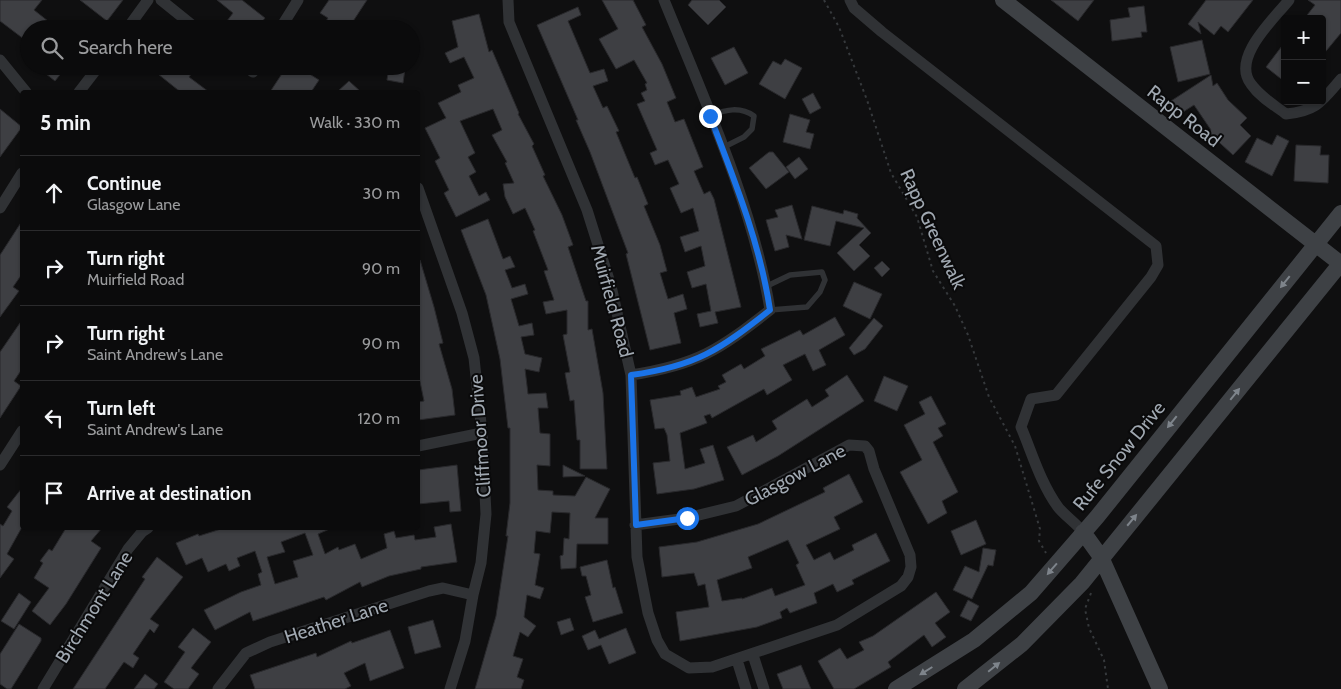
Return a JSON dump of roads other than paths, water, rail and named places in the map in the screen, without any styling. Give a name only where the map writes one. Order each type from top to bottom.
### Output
[{"type":"main road","name":"Rapp Road","points":[[1003,0],[1341,264]]},
{"type":"main road","name":"Rufe Snow Drive","points":[[896,689],[945,659],[1000,620],[1031,593],[1083,532],[1341,213]]},
{"type":"main road","points":[[965,689],[1022,644],[1082,583],[1101,557],[1341,264]]},
{"type":"main road","points":[[1083,532],[1101,557],[1160,689]]},
{"type":"street","points":[[134,20],[148,0]]},
{"type":"street","points":[[161,0],[186,20]]},
{"type":"street","points":[[286,20],[298,0]]},
{"type":"street","name":"Muirfield Road","points":[[508,0],[510,22],[587,210],[610,286],[631,375],[637,557],[648,613],[657,640],[665,654],[689,668],[712,667],[737,660],[838,626],[901,586]]},
{"type":"street","points":[[631,375],[666,370],[704,356],[727,343],[770,310],[766,286],[739,191],[664,0]]},
{"type":"street","points":[[850,0],[854,8],[882,32],[1156,246],[1158,265],[1151,277],[1056,395],[1031,399],[1021,427],[1059,509],[1072,518],[1083,532]]},
{"type":"street","points":[[1289,0],[1249,51],[1244,65],[1249,83],[1262,97],[1286,114],[1303,112],[1320,105],[1341,79]]},
{"type":"street","points":[[0,60],[24,90]]},
{"type":"street","points":[[81,90],[92,75]]},
{"type":"street","points":[[0,208],[20,176]]},
{"type":"street","name":"Cliffmoor Drive","points":[[420,194],[462,313],[474,358],[482,433],[486,514],[481,563],[472,595],[465,641],[450,689]]},
{"type":"street","points":[[0,465],[3,453],[20,433]]},
{"type":"street","points":[[420,446],[482,433]]},
{"type":"street","name":"Glasgow Lane","points":[[636,525],[687,518],[736,506],[849,445],[858,444],[865,446],[869,451],[874,468],[910,555],[911,567],[908,577],[901,586]]},
{"type":"street","name":"Birchmont Lane","points":[[43,689],[128,549],[146,530]]},
{"type":"street","name":"Heather Lane","points":[[218,689],[246,652],[270,642],[429,591],[442,588],[472,595]]},
{"type":"street","points":[[753,655],[764,689]]},
{"type":"street","points":[[737,660],[746,689]]},
{"type":"lane","points":[[710,116],[724,110],[745,109],[754,116],[752,129],[744,138],[722,148]]},
{"type":"lane","points":[[766,286],[790,276],[822,272],[825,280],[820,292],[807,307],[770,310]]}]
